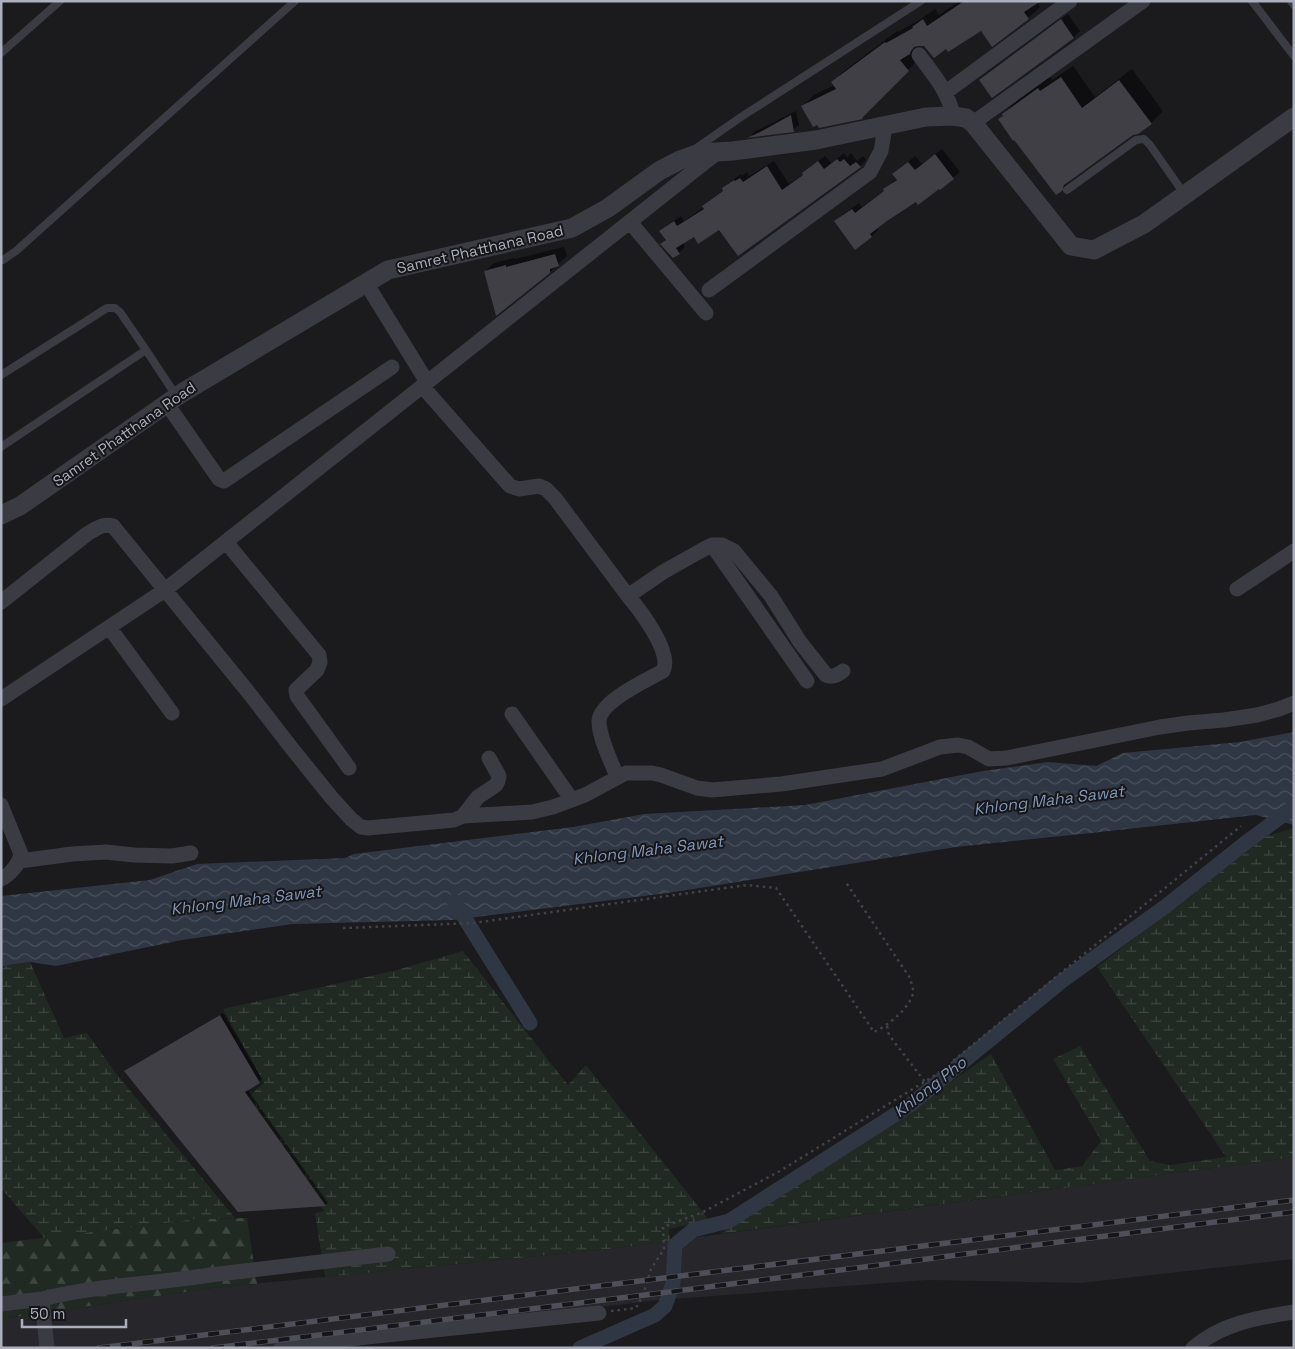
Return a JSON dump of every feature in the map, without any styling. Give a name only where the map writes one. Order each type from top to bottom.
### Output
[{"type":"street","points":[[946,92],[1070,1]]},
{"type":"street","points":[[1143,1],[973,123],[1071,246],[1094,250],[1144,224],[1294,117]]},
{"type":"street","points":[[919,55],[946,92],[952,105],[953,116]]},
{"type":"street","name":"Samret Phatthana Road","points":[[1,515],[20,506],[172,400],[388,270],[572,228],[608,208],[659,171],[680,160],[700,154],[816,140],[926,118],[953,116],[966,118],[973,123]]},
{"type":"street","points":[[709,290],[870,172],[881,151],[885,126]]},
{"type":"street","points":[[1,699],[165,590],[719,151]]},
{"type":"street","points":[[630,222],[706,313]]},
{"type":"street","points":[[366,282],[425,384],[510,486],[520,489],[538,486],[546,489],[555,498],[647,619],[655,634],[666,665],[663,671],[619,697],[608,705],[600,715],[599,721],[603,740],[617,777]]},
{"type":"street","points":[[172,400],[219,479],[224,481],[392,367]]},
{"type":"street","points":[[1,602],[87,534],[107,524],[113,526],[331,796],[351,819],[361,827],[368,828],[454,820],[464,816],[532,812],[553,807],[585,795],[626,773],[652,773],[697,788],[712,790],[781,784],[882,769],[940,747],[958,745],[968,747],[989,759],[1007,758],[1160,727],[1257,715],[1294,703]]},
{"type":"street","points":[[226,542],[319,655],[318,670],[296,690],[297,696],[350,768]]},
{"type":"street","points":[[628,596],[663,572],[704,548],[722,545],[734,551],[771,596],[800,642],[826,675],[836,676],[843,671]]},
{"type":"street","points":[[712,546],[806,682]]},
{"type":"street","points":[[1237,589],[1294,551]]},
{"type":"street","points":[[109,627],[172,713]]},
{"type":"street","points":[[512,714],[572,800]]},
{"type":"street","points":[[464,816],[478,797],[496,785],[498,781],[499,776],[488,758]]},
{"type":"street","points":[[1,805],[21,854],[20,861],[3,878]]},
{"type":"street","points":[[20,861],[72,854],[106,852],[172,856],[191,853]]},
{"type":"street","points":[[1,1304],[42,1299],[75,1291],[388,1254]]},
{"type":"street","points":[[42,1299],[48,1348]]},
{"type":"street","points":[[1193,1348],[1228,1326],[1248,1320],[1294,1312]]},
{"type":"street","points":[[281,1348],[368,1342],[599,1313]]},
{"type":"lane","points":[[1,53],[60,1]]},
{"type":"lane","points":[[1,260],[16,251],[295,1]]},
{"type":"lane","points":[[680,160],[741,117],[921,1]]},
{"type":"lane","points":[[1252,1],[1294,56]]},
{"type":"lane","points":[[1291,1],[1294,6]]},
{"type":"lane","points":[[1066,190],[1136,140],[1144,139],[1185,195]]},
{"type":"lane","points":[[1,375],[107,308],[115,308],[120,312],[146,350],[172,400]]},
{"type":"lane","points":[[1,447],[146,350]]},
{"type":"path","points":[[599,1313],[636,1308],[643,1295],[651,1268],[664,1249],[663,1227],[703,1212],[780,1171],[937,1074],[1241,826]]},
{"type":"path","points":[[343,928],[473,923],[747,885],[776,888],[874,1032],[887,1026],[908,1005],[914,992],[910,978],[845,880]]},
{"type":"path","points":[[887,1026],[889,1035],[925,1082]]},
{"type":"shaded area","points":[[1294,1157],[1294,1259],[1081,1283],[927,1280],[659,1300],[264,1348],[1,1348],[1,1319],[212,1288],[609,1249]]},
{"type":"green space","points":[[1294,828],[1294,1157],[719,1234],[849,1152],[991,1054],[1055,1170],[1082,1166],[1101,1141],[1053,1059],[1080,1046],[1150,1161],[1170,1165],[1226,1157],[1097,967],[1267,836]]},
{"type":"green space","points":[[463,951],[568,1085],[586,1065],[709,1220],[669,1229],[670,1241],[609,1249],[325,1277],[315,1213],[324,1211],[247,1098],[264,1083],[223,1009],[393,971]]},
{"type":"green space","points":[[30,962],[64,1038],[87,1033],[115,1072],[235,1218],[196,1219],[44,1238],[1,1188],[1,966]]},
{"type":"green space","points":[[247,1218],[257,1284],[212,1288],[1,1319],[1,1243],[196,1219]]},
{"type":"water","name":"Khlong Maha Sawat","points":[[1294,732],[1294,825],[1256,815],[956,847],[668,893],[453,920],[293,924],[182,940],[56,966],[30,962],[1,966],[1,896],[150,880],[197,864],[345,858],[354,854],[573,827],[644,814],[805,805],[983,771],[1048,762],[1096,766],[1123,753],[1240,742]]},
{"type":"building","points":[[964,1],[1041,1],[1024,12],[1029,19],[992,47],[981,31],[948,52],[946,49],[934,58],[924,46],[914,47],[910,54],[900,60],[909,71],[863,119],[819,128],[817,125],[813,127],[801,106],[836,89],[831,82],[885,42],[913,28],[923,19],[927,26]]},
{"type":"building","points":[[1061,19],[1074,38],[992,98],[979,80]]},
{"type":"building","points":[[1061,77],[1082,108],[1119,80],[1152,124],[1138,134],[1133,135],[1064,185],[1062,191],[1056,195],[998,119],[1003,116],[1002,114],[1038,88],[1040,91]]},
{"type":"building","points":[[791,115],[794,132],[747,138],[760,132]]},
{"type":"building","points":[[935,154],[954,179],[918,205],[916,202],[887,221],[870,234],[872,237],[855,250],[834,221],[852,209],[855,213],[884,191],[883,189],[897,180],[892,174],[908,162],[915,170]]},
{"type":"building","points":[[837,159],[840,162],[844,159],[850,166],[856,162],[861,167],[738,256],[719,230],[698,244],[694,237],[676,248],[680,254],[673,258],[660,244],[666,240],[659,231],[674,221],[677,226],[704,209],[702,206],[723,191],[722,188],[734,180],[740,178],[743,182],[767,166],[782,190],[818,161],[824,169]]},
{"type":"building","points":[[555,254],[559,266],[550,269],[550,273],[496,316],[484,271]]},
{"type":"building","points":[[220,1015],[260,1083],[245,1092],[326,1206],[238,1212],[124,1071]]},
{"type":"waterway","name":"Khlong Pho","points":[[580,1348],[655,1315],[665,1306],[673,1283],[675,1245],[693,1230],[729,1221],[910,1105],[1062,981],[1166,906],[1294,807]]},
{"type":"waterway","points":[[454,901],[530,1023]]},
{"type":"railway","points":[[99,1348],[1294,1200]]},
{"type":"railway","points":[[213,1348],[1294,1212]]}]
